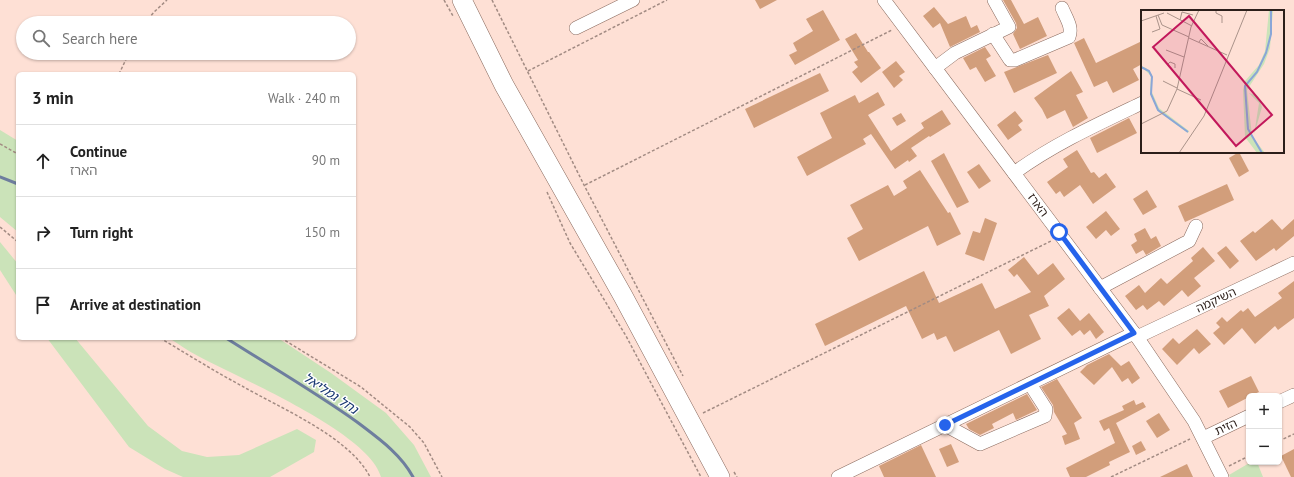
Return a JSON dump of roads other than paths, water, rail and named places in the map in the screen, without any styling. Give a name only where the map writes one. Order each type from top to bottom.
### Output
[{"type":"highway","points":[[462,0],[504,85],[623,296],[727,474]]},
{"type":"street","points":[[576,28],[633,0]]},
{"type":"street","name":"הארז","points":[[884,0],[1136,335],[1194,420],[1221,474]]},
{"type":"street","points":[[935,68],[954,54],[1009,27],[994,0]]},
{"type":"street","points":[[994,34],[1010,60],[1015,60],[1069,38],[1071,33],[1070,26],[1062,8]]},
{"type":"street","points":[[1014,173],[1029,162],[1066,140],[1141,103]]},
{"type":"street","points":[[1100,288],[1185,244],[1189,241],[1196,226]]},
{"type":"street","name":"השיקמה","points":[[838,477],[1030,384],[1294,263]]},
{"type":"street","points":[[945,425],[980,444],[1044,416],[1046,409],[1030,384]]},
{"type":"street","points":[[1282,401],[1294,395]]},
{"type":"street","name":"הזית","points":[[1202,436],[1246,417]]},
{"type":"waterway","name":"נחל גמליאל","points":[[0,177],[16,183]]},
{"type":"waterway","name":"נחל גמליאל","points":[[229,340],[357,422],[381,440],[396,454],[413,477]]}]
